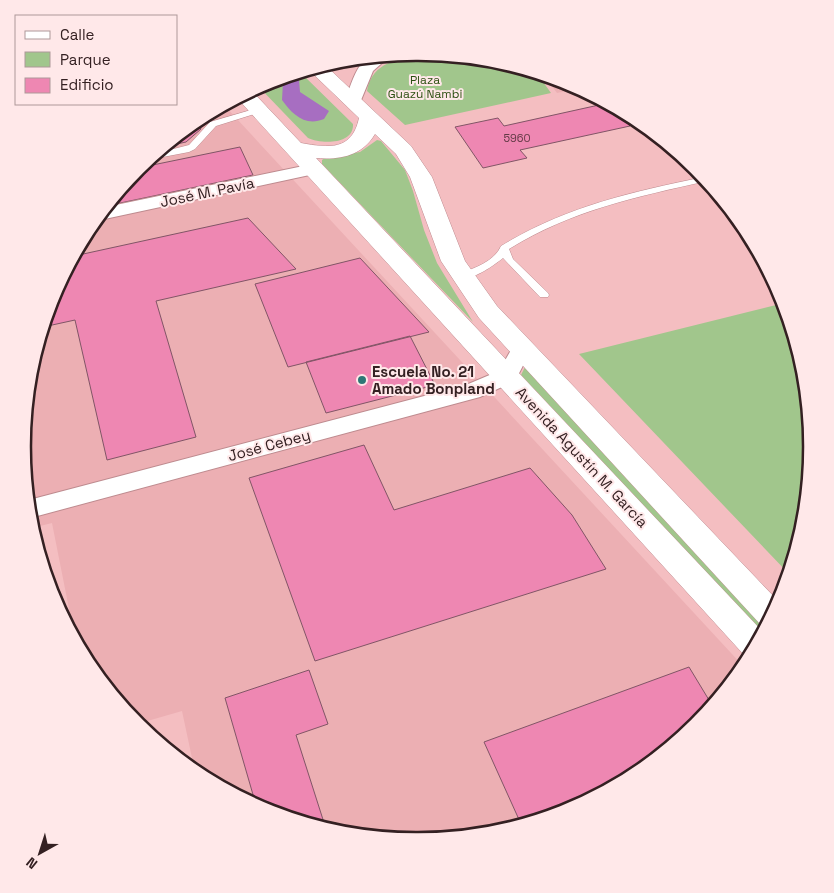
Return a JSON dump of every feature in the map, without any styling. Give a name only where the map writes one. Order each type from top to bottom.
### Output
[{"type":"main road","name":"Avenida Agustín M. García","points":[[322,73],[404,150],[421,177],[453,261],[488,312],[766,609]]},
{"type":"main road","name":"Avenida Agustín M. García","points":[[251,102],[750,640]]},
{"type":"main road","points":[[292,147],[317,153],[333,153],[346,150],[364,139],[368,131],[361,109]]},
{"type":"street","points":[[361,109],[362,72],[369,64]]},
{"type":"street","name":"José M. Pavía","points":[[111,212],[313,169]]},
{"type":"street","points":[[507,376],[522,348]]},
{"type":"street","name":"José Cebey","points":[[37,507],[472,391],[507,376]]},
{"type":"lane","points":[[165,155],[192,147],[213,124],[251,102]]},
{"type":"lane","points":[[462,276],[487,266],[504,252],[504,248],[527,232],[566,215],[616,199],[697,182]]},
{"type":"lane","points":[[504,252],[509,260],[544,295]]},
{"type":"shaded area","points":[[298,79],[300,92],[329,111],[324,119],[317,121],[305,120],[290,110],[282,100],[283,85]]},
{"type":"shaded area","points":[[551,85],[567,91],[557,93]]},
{"type":"shaded area","points":[[228,110],[738,661],[707,701],[652,753],[610,781],[565,803],[517,819],[467,829],[417,832],[367,829],[342,825],[293,812],[269,803],[224,781],[192,760],[182,711],[146,721],[144,719],[127,701],[96,661],[71,617],[52,523],[40,526],[39,522],[32,472],[32,421],[44,347],[61,299],[71,276],[96,232],[127,192],[182,140]]},
{"type":"green space","name":"Plaza Guazú Nambi","points":[[442,62],[492,68],[543,82],[551,93],[405,125],[367,91],[374,73],[388,63]]},
{"type":"green space","points":[[305,77],[353,124],[352,131],[343,139],[328,142],[308,138],[264,92]]},
{"type":"green space","points":[[377,140],[381,141],[405,170],[424,230],[437,263],[473,322],[322,164],[322,160],[325,158],[360,152]]},
{"type":"green space","points":[[775,305],[790,347],[795,371],[802,421],[803,446],[802,472],[795,522],[783,568],[579,354]]},
{"type":"green space","points":[[525,367],[763,617],[757,627],[521,375]]},
{"type":"building","points":[[597,105],[630,126],[520,150],[527,158],[483,168],[455,127],[498,118],[504,126]]},
{"type":"building","points":[[200,128],[201,129],[186,142],[177,144]]},
{"type":"building","points":[[240,147],[253,175],[118,204],[154,165]]},
{"type":"building","points":[[248,218],[296,269],[156,301],[196,437],[107,460],[75,320],[51,325],[71,276],[83,254]]},
{"type":"building","points":[[360,258],[429,332],[288,367],[255,284]]},
{"type":"building","name":"Escuela No. 21 Amado Bonpland","points":[[410,336],[435,385],[326,413],[306,362]]},
{"type":"building","points":[[364,445],[394,510],[530,468],[572,515],[606,569],[315,661],[249,478]]},
{"type":"building","points":[[689,667],[708,699],[690,719],[652,753],[610,781],[565,803],[519,819],[484,742]]},
{"type":"building","points":[[309,670],[328,724],[296,735],[323,821],[293,812],[253,795],[225,698]]},
{"type":"place","name":"Escuela No. 21 Amado Bonpland","points":[[362,380]]}]
